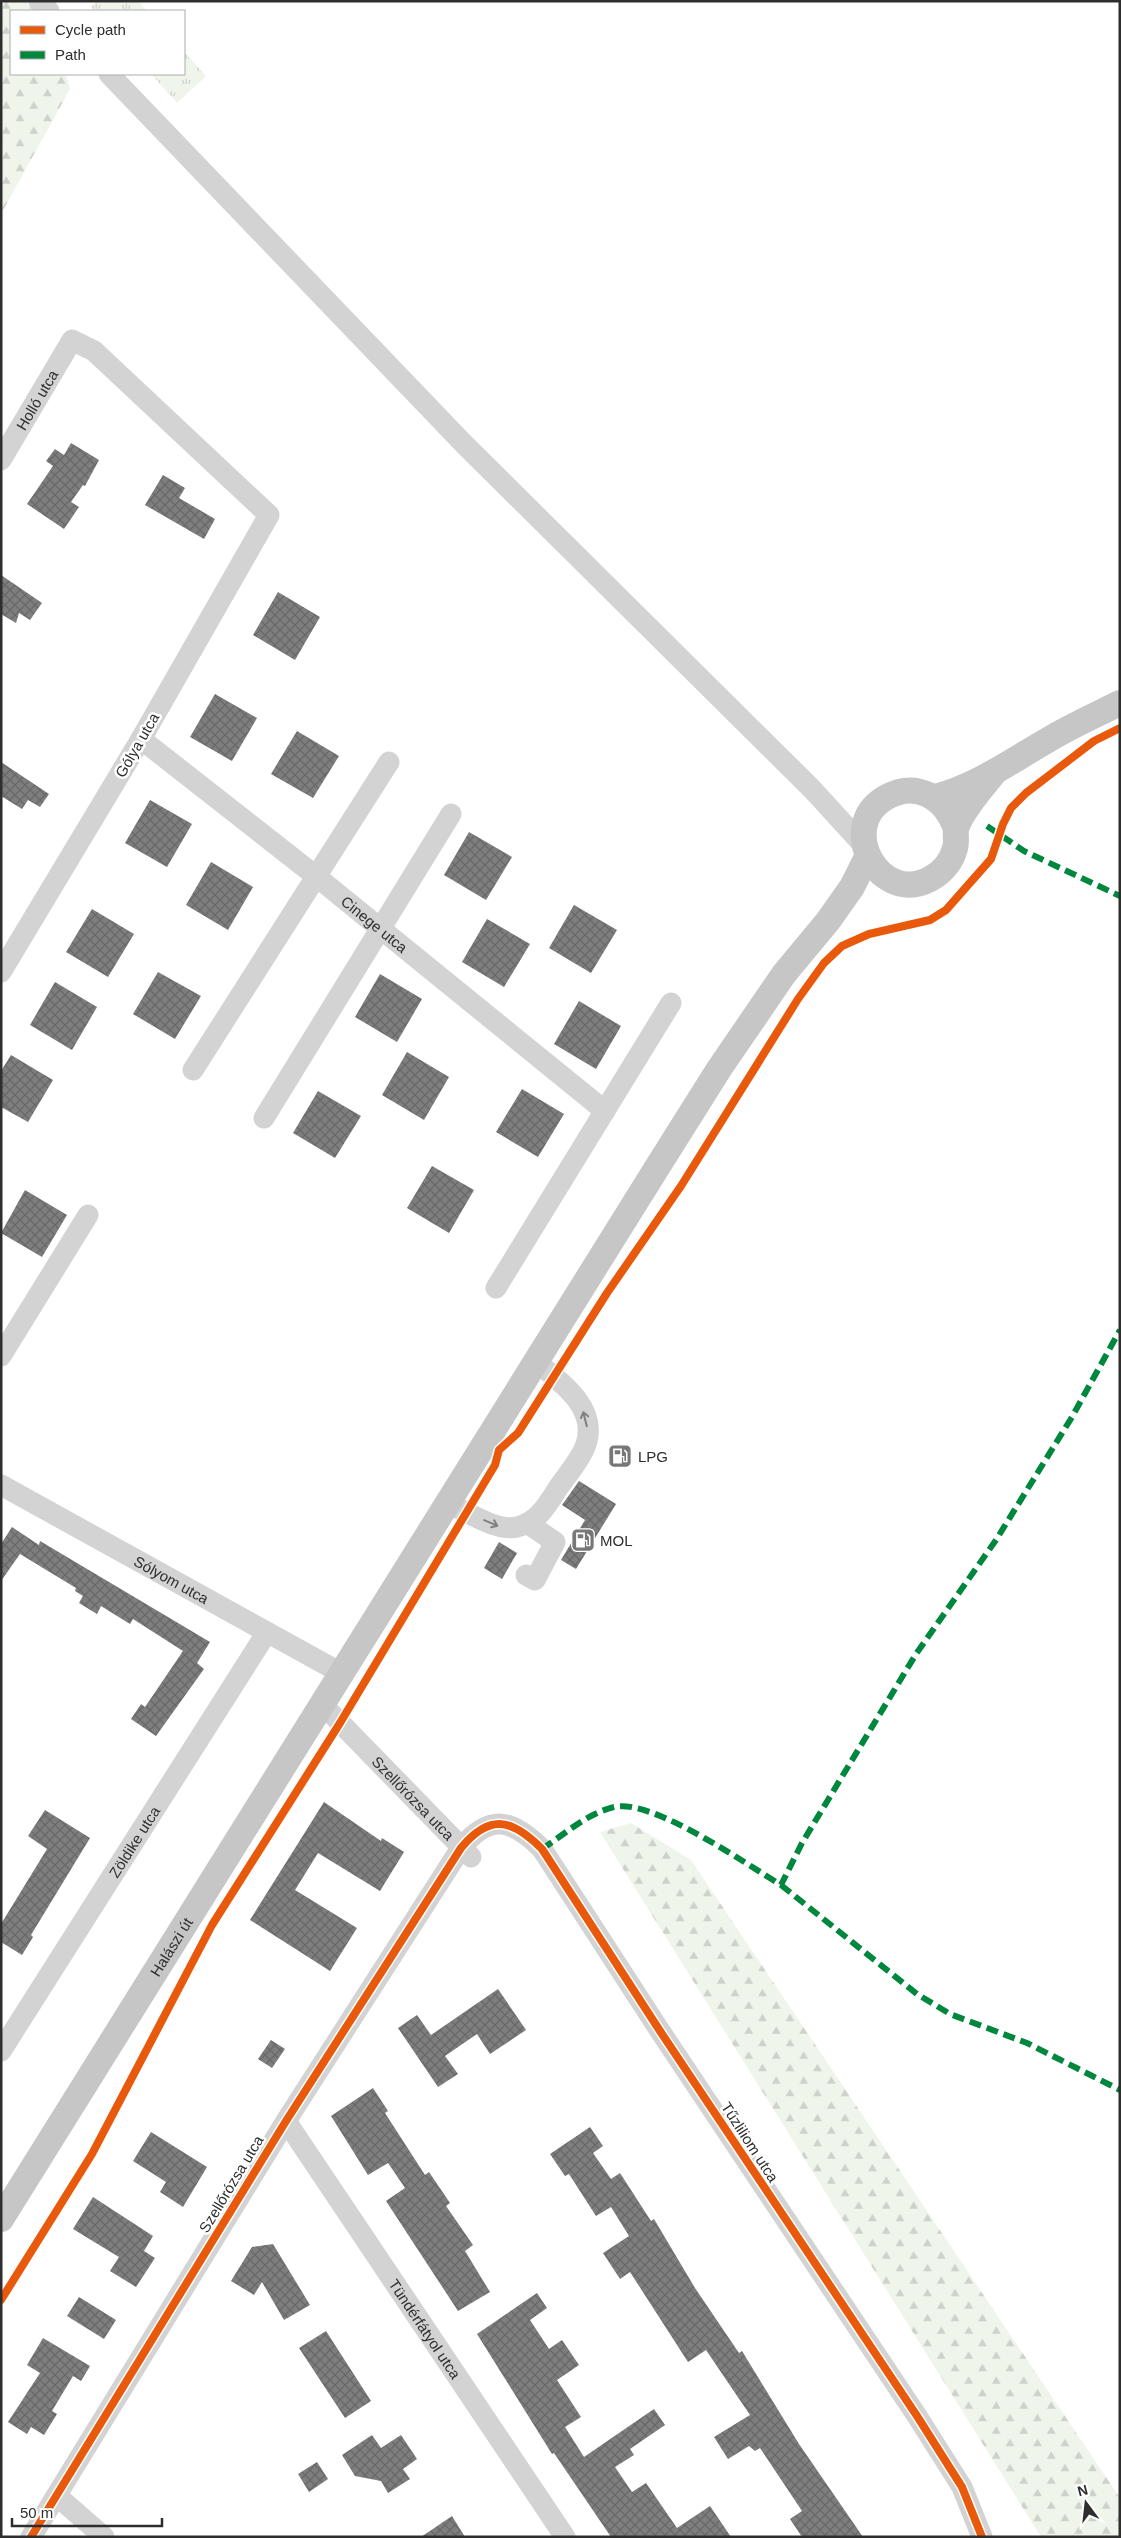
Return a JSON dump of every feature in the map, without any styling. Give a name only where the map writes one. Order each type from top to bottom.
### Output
[{"type":"main road","points":[[935,797],[949,812],[956,829],[955,848],[943,870],[929,880],[915,884],[901,884],[890,879],[874,867],[866,852],[864,826],[869,812],[880,802],[893,794],[908,791],[935,797],[960,789],[995,772],[1049,739],[1120,703]]},
{"type":"main road","points":[[956,829],[968,807],[995,772]]},
{"type":"main road","points":[[828,922],[852,887],[866,852]]},
{"type":"main road","points":[[828,922],[877,884],[890,879]]},
{"type":"main road","name":"Halászi út","points":[[1,2219],[719,1069],[784,974],[828,922]]},
{"type":"street","points":[[110,75],[464,444],[812,789],[866,852]]},
{"type":"street","name":"Holló utca","points":[[1,460],[72,340],[94,351],[269,515]]},
{"type":"street","name":"Gólya utca","points":[[1,972],[141,739],[269,515]]},
{"type":"street","name":"Cinege utca","points":[[141,739],[317,876],[605,1111]]},
{"type":"street","points":[[193,1070],[390,762]]},
{"type":"street","points":[[812,789],[854,814],[869,812]]},
{"type":"street","points":[[264,1118],[451,814]]},
{"type":"street","points":[[496,1288],[671,1003]]},
{"type":"street","points":[[1,1356],[88,1214]]},
{"type":"street","points":[[447,1503],[496,1526],[518,1527],[527,1523],[545,1507],[584,1449],[588,1432],[584,1412],[573,1394],[536,1362]]},
{"type":"street","name":"Sólyom utca","points":[[1,1485],[341,1673]]},
{"type":"street","points":[[526,1575],[535,1580],[555,1542],[527,1523]]},
{"type":"street","name":"Zöldike utca","points":[[1,2051],[267,1632]]},
{"type":"street","name":"Szellőrózsa utca","points":[[31,2537],[286,2121],[466,1853],[322,1704]]},
{"type":"street","name":"Tűzliliom utca","points":[[466,1853],[474,1832],[492,1825],[508,1825],[526,1833],[542,1850],[917,2416],[962,2487],[982,2537]]},
{"type":"street","name":"Tündérfátyol utca","points":[[286,2121],[565,2537]]},
{"type":"street","points":[[57,2496],[104,2537]]},
{"type":"green space","points":[[1,1],[26,1],[36,10],[10,10],[10,75],[66,75],[70,89],[1,214]]},
{"type":"green space","points":[[97,1],[138,1],[146,10],[94,10],[91,7]]},
{"type":"green space","points":[[185,53],[206,76],[177,103],[152,75],[185,75]]},
{"type":"green space","points":[[631,1823],[691,1860],[1120,2498],[1120,2537],[1041,2537],[600,1832]]},
{"type":"building","points":[[71,443],[99,460],[85,486],[83,485],[71,502],[79,507],[64,529],[27,504],[53,466],[46,461],[55,449],[64,455]]},
{"type":"building","points":[[163,475],[185,488],[179,498],[215,519],[204,539],[145,505]]},
{"type":"building","points":[[1,575],[42,603],[30,620],[19,613],[16,623],[1,614]]},
{"type":"building","points":[[278,592],[320,617],[295,660],[253,635]]},
{"type":"building","points":[[215,694],[257,718],[232,761],[190,737]]},
{"type":"building","points":[[297,731],[339,756],[313,798],[271,774]]},
{"type":"building","points":[[1,762],[49,794],[40,807],[28,800],[22,809],[1,796]]},
{"type":"building","points":[[150,800],[192,824],[167,867],[125,843]]},
{"type":"building","points":[[469,832],[512,857],[486,900],[444,875]]},
{"type":"building","points":[[211,862],[253,887],[228,930],[186,905]]},
{"type":"building","points":[[574,905],[617,930],[591,973],[549,948]]},
{"type":"building","points":[[92,909],[134,934],[108,977],[66,952]]},
{"type":"building","points":[[487,919],[530,944],[504,987],[462,962]]},
{"type":"building","points":[[158,972],[201,996],[175,1039],[133,1014]]},
{"type":"building","points":[[380,974],[422,999],[397,1042],[355,1017]]},
{"type":"building","points":[[55,982],[97,1007],[72,1050],[30,1025]]},
{"type":"building","points":[[579,1001],[621,1026],[596,1069],[554,1044]]},
{"type":"building","points":[[407,1052],[449,1077],[424,1120],[382,1095]]},
{"type":"building","points":[[11,1055],[53,1080],[28,1122],[1,1107],[1,1071]]},
{"type":"building","points":[[522,1089],[564,1114],[538,1157],[496,1132]]},
{"type":"building","points":[[318,1091],[361,1116],[335,1158],[293,1133]]},
{"type":"building","points":[[432,1166],[474,1190],[449,1233],[407,1208]]},
{"type":"building","points":[[25,1190],[67,1215],[42,1257],[1,1233]]},
{"type":"building","name":"MOL","points":[[579,1481],[616,1504],[576,1569],[561,1560],[585,1520],[562,1505]]},
{"type":"building","points":[[12,1527],[39,1545],[40,1541],[210,1642],[197,1663],[204,1669],[156,1736],[131,1719],[141,1704],[145,1707],[183,1651],[133,1619],[130,1624],[101,1606],[97,1614],[79,1603],[83,1596],[75,1591],[76,1588],[20,1554],[1,1581],[1,1544]]},
{"type":"building","points":[[499,1542],[517,1553],[502,1579],[484,1568]]},
{"type":"building","points":[[324,1802],[381,1841],[382,1838],[404,1852],[380,1891],[318,1853],[295,1890],[357,1928],[330,1971],[250,1920]]},
{"type":"building","points":[[45,1810],[90,1838],[31,1935],[33,1937],[22,1955],[1,1942],[1,1924],[47,1849],[28,1836]]},
{"type":"building","points":[[498,1989],[526,2030],[490,2054],[477,2034],[445,2056],[458,2074],[438,2087],[398,2028],[417,2015],[431,2035]]},
{"type":"building","points":[[271,2040],[285,2049],[272,2068],[258,2059]]},
{"type":"building","points":[[373,2088],[388,2111],[385,2113],[425,2175],[429,2172],[450,2203],[446,2206],[473,2245],[465,2251],[490,2292],[458,2311],[386,2201],[405,2188],[388,2163],[368,2175],[331,2116]]},
{"type":"building","points":[[590,2127],[603,2146],[593,2153],[611,2179],[620,2173],[651,2221],[654,2219],[695,2288],[739,2353],[742,2351],[799,2444],[863,2537],[802,2537],[790,2519],[802,2511],[760,2448],[755,2451],[749,2446],[728,2459],[714,2437],[750,2415],[706,2350],[688,2362],[630,2272],[620,2279],[603,2253],[629,2236],[611,2207],[596,2216],[569,2174],[565,2176],[550,2154]]},
{"type":"building","points":[[151,2132],[207,2167],[183,2207],[160,2192],[166,2182],[133,2161]]},
{"type":"building","points":[[93,2197],[153,2236],[144,2251],[155,2258],[136,2287],[110,2271],[119,2257],[73,2229]]},
{"type":"building","points":[[273,2244],[310,2305],[284,2320],[262,2282],[254,2295],[231,2281],[252,2247]]},
{"type":"building","points":[[537,2293],[547,2308],[530,2320],[549,2349],[562,2340],[579,2365],[557,2380],[581,2417],[565,2427],[584,2457],[654,2409],[665,2425],[630,2449],[634,2455],[615,2467],[632,2492],[646,2483],[677,2528],[710,2506],[731,2537],[611,2537],[554,2453],[552,2454],[477,2334]]},
{"type":"building","points":[[79,2297],[116,2320],[104,2339],[67,2316]]},
{"type":"building","points":[[326,2331],[371,2401],[345,2418],[299,2348]]},
{"type":"building","points":[[43,2338],[90,2366],[81,2381],[73,2376],[52,2411],[57,2414],[44,2435],[31,2427],[27,2434],[8,2422],[40,2373],[27,2365]]},
{"type":"building","points":[[372,2435],[381,2448],[401,2435],[417,2459],[403,2469],[410,2479],[388,2493],[381,2481],[355,2476],[342,2455]]},
{"type":"building","points":[[317,2462],[328,2479],[309,2492],[298,2474]]},
{"type":"building","points":[[452,2516],[465,2537],[421,2537]]},
{"type":"marked path","points":[[987,826],[1024,851],[1120,896]]},
{"type":"marked path","points":[[542,1849],[594,1814],[614,1807],[631,1807],[651,1812],[674,1822],[723,1849],[781,1885],[802,1843],[916,1654],[996,1540],[1072,1417],[1120,1330]]},
{"type":"marked path","points":[[781,1885],[917,1994],[950,2014],[1027,2043],[1120,2090]]},
{"type":"cycle path","points":[[1,2300],[92,2154],[212,1925],[340,1723],[495,1465],[499,1450],[518,1433],[607,1293],[681,1186],[798,999],[824,963],[842,946],[869,934],[930,920],[946,910],[991,859],[1003,824],[1011,808],[1026,793],[1094,741],[1120,728]]},
{"type":"cycle path","points":[[31,2537],[286,2121],[461,1848],[482,1829],[491,1825],[501,1824],[521,1831],[542,1849],[660,2031],[917,2416],[962,2487],[982,2537]]},
{"type":"place","name":"LPG","points":[[620,1456]]},
{"type":"place","name":"MOL","points":[[583,1540]]}]
